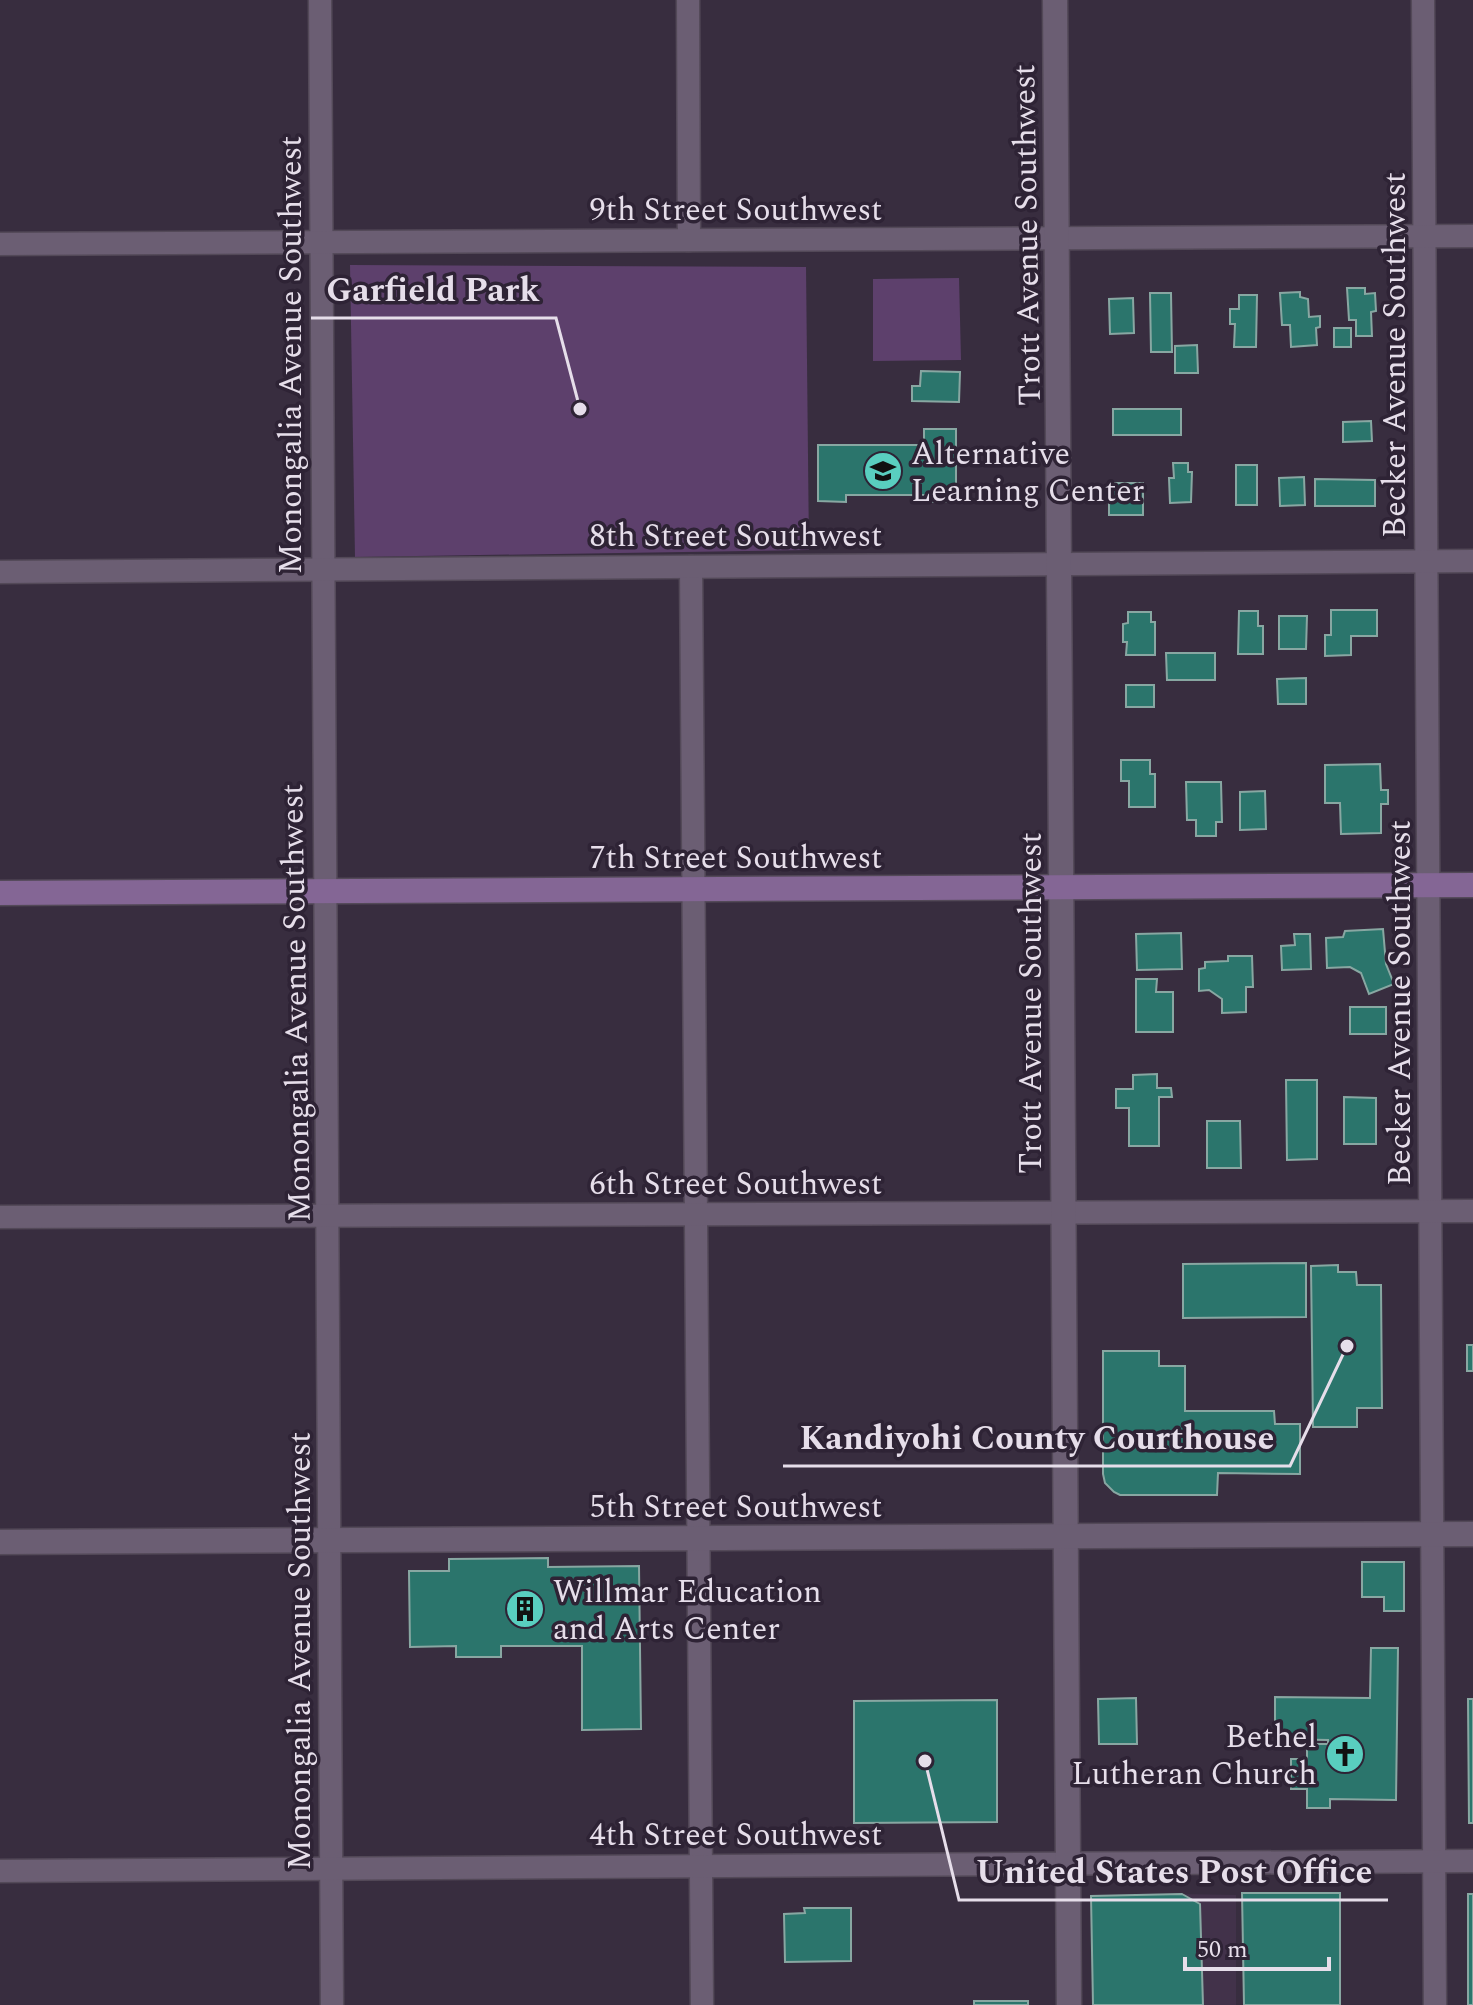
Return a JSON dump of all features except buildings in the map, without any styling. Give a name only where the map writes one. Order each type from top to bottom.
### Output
[{"type":"main road","name":"7th Street Southwest","points":[[0,893],[1473,885]]},
{"type":"street","name":"Monongalia Avenue Southwest","points":[[320,0],[332,2005]]},
{"type":"street","points":[[688,0],[689,240]]},
{"type":"street","name":"Trott Avenue Southwest","points":[[1055,0],[1069,2005]]},
{"type":"street","name":"Becker Avenue Southwest","points":[[1423,0],[1431,885],[1435,2005]]},
{"type":"street","name":"9th Street Southwest","points":[[0,244],[1473,236]]},
{"type":"street","name":"8th Street Southwest","points":[[0,572],[1473,561]]},
{"type":"street","points":[[691,567],[702,2005]]},
{"type":"street","name":"6th Street Southwest","points":[[0,1217],[1473,1211]]},
{"type":"street","name":"5th Street Southwest","points":[[0,1542],[1473,1534]]},
{"type":"street","name":"4th Street Southwest","points":[[0,1871],[1473,1861]]},
{"type":"shaded area","points":[[350,265],[806,267],[809,550],[355,557]]},
{"type":"shaded area","points":[[959,278],[961,360],[873,361],[873,279]]},
{"type":"shaded area","points":[[1182,1894],[1236,1895],[1236,2005],[1093,2005]]},
{"type":"place","name":"Garfield Park","points":[[580,409]]},
{"type":"place","name":"Alternative Learning Center","points":[[883,471]]},
{"type":"place","name":"Kandiyohi County Courthouse","points":[[1347,1346]]},
{"type":"place","name":"Willmar Education and Arts Center","points":[[525,1609]]},
{"type":"place","name":"Bethel Lutheran Church","points":[[1345,1754]]},
{"type":"place","name":"United States Post Office","points":[[925,1761]]}]
